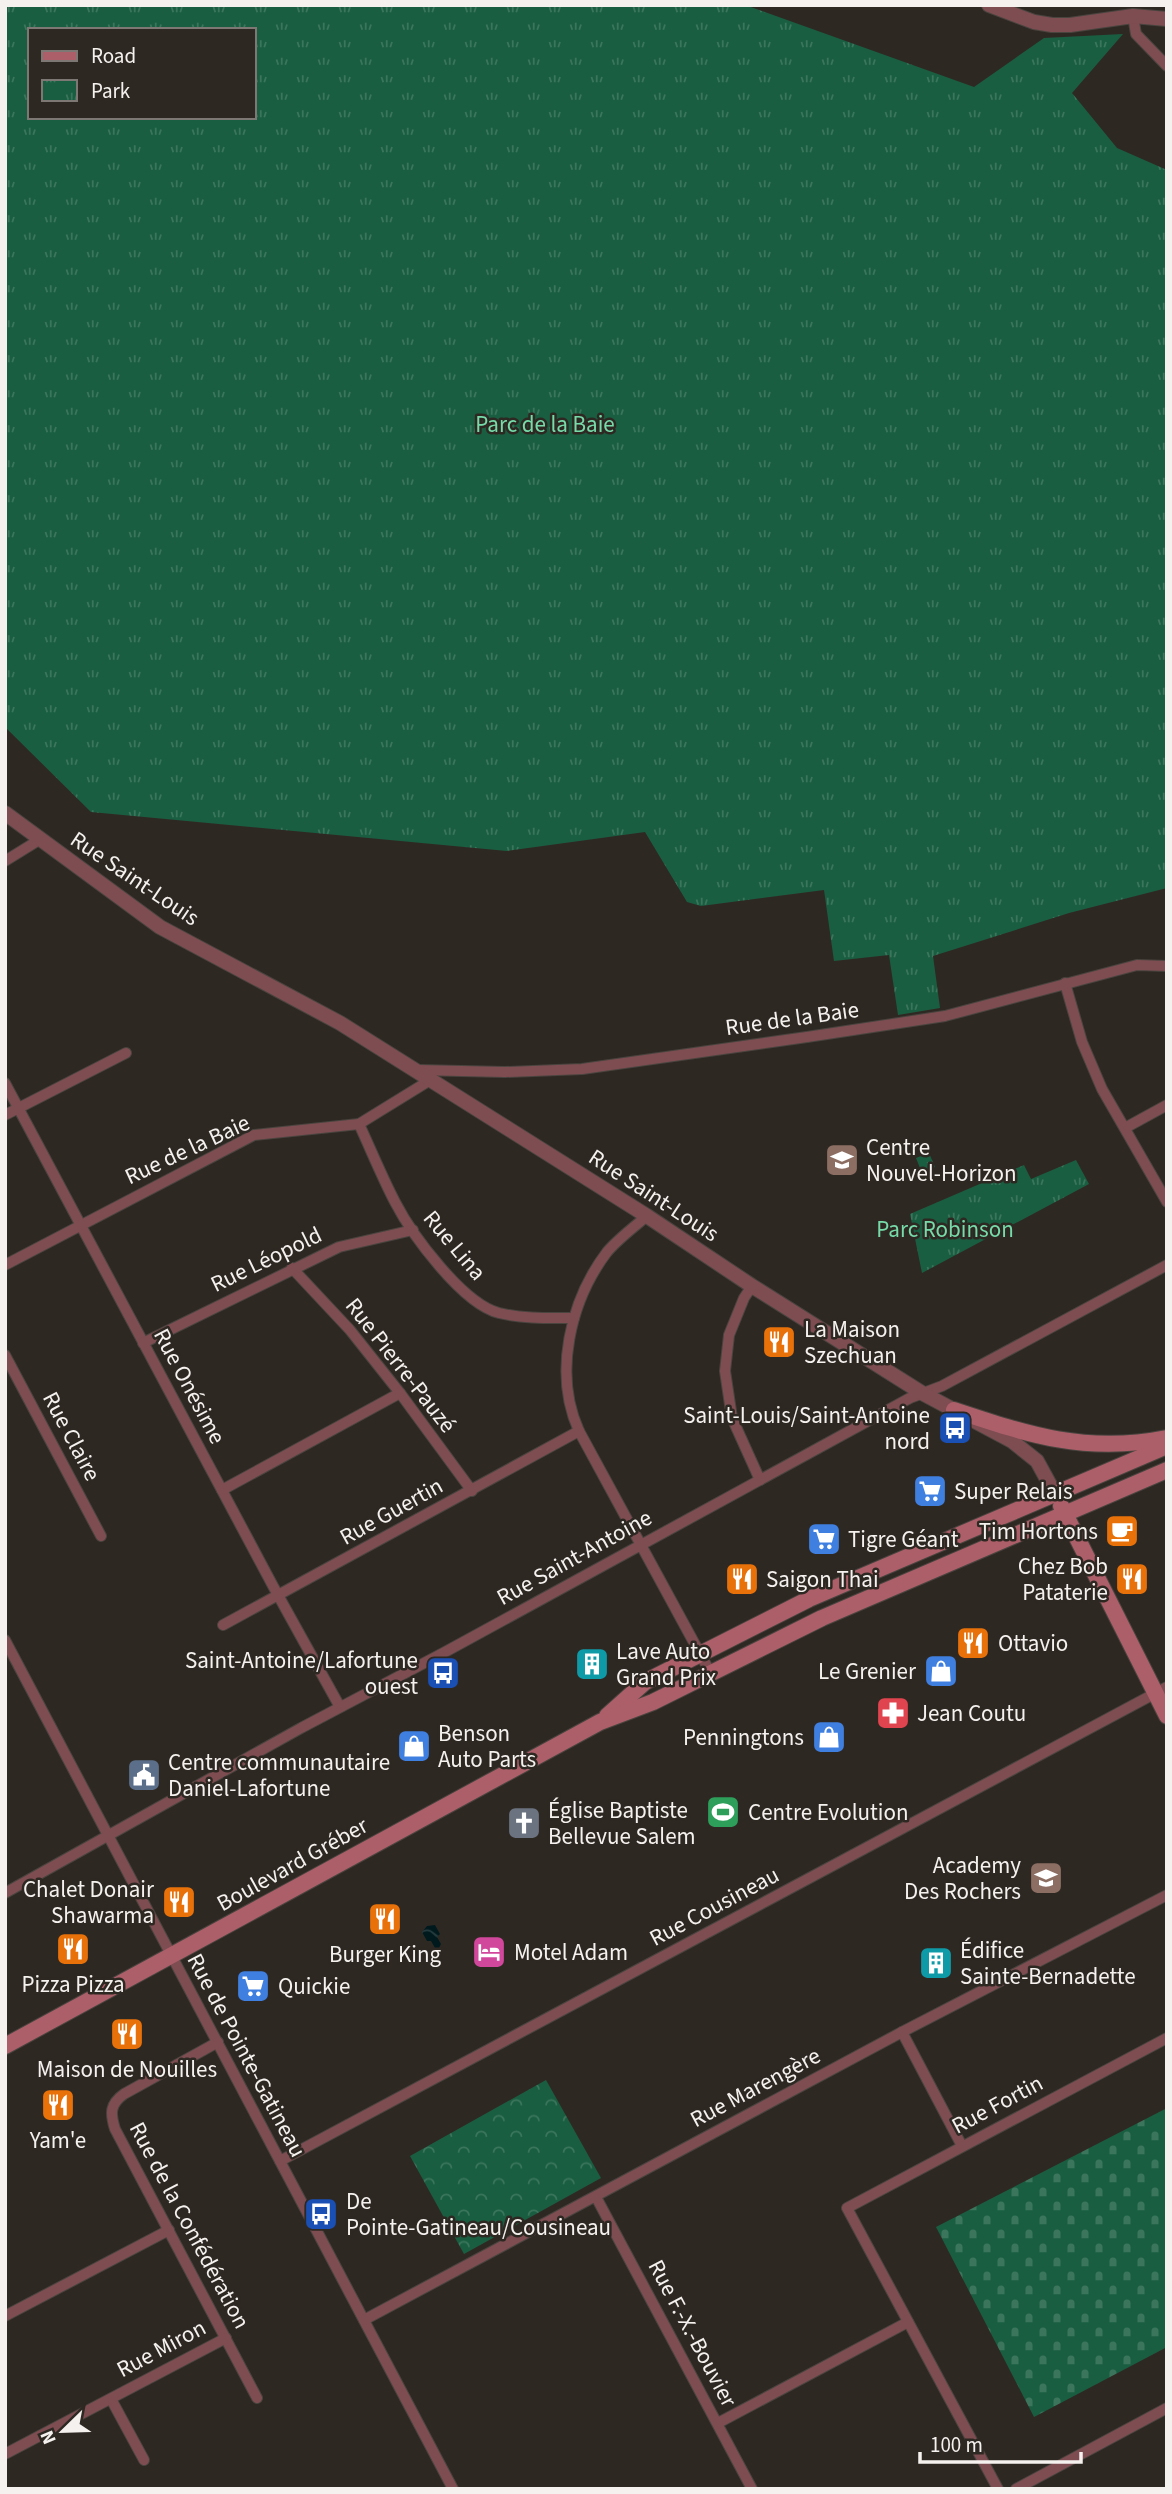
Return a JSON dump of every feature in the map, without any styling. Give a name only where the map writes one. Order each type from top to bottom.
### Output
[{"type":"main road","points":[[954,1410],[1055,1441],[1108,1444],[1167,1438]]},
{"type":"main road","name":"Boulevard Gréber","points":[[600,1722],[645,1682],[809,1599],[1167,1446]]},
{"type":"main road","name":"Boulevard Gréber","points":[[5,2046],[600,1722],[653,1702],[822,1618],[1167,1470]]},
{"type":"main road","name":"Rue Saint-Louis","points":[[1055,1494],[1161,1690],[1167,1716]]},
{"type":"street","points":[[989,5],[1034,22],[1052,25],[1133,16],[1167,19]]},
{"type":"street","points":[[1133,16],[1136,34],[1167,66]]},
{"type":"street","name":"Rue Saint-Louis","points":[[5,813],[160,928],[340,1023],[418,1070],[922,1393],[1030,1454],[1043,1470],[1055,1494]]},
{"type":"street","points":[[5,861],[39,840]]},
{"type":"street","name":"Rue de la Baie","points":[[418,1070],[505,1072],[582,1069],[640,1061],[945,1016],[1136,965],[1167,966]]},
{"type":"street","points":[[1065,983],[1082,1042],[1102,1089],[1167,1202]]},
{"type":"street","points":[[5,1115],[126,1053]]},
{"type":"street","name":"Rue de la Baie","points":[[5,1265],[254,1135],[359,1124],[432,1079]]},
{"type":"street","name":"Rue Onésime","points":[[5,1083],[278,1596],[340,1707]]},
{"type":"street","points":[[1125,1129],[1167,1105]]},
{"type":"street","name":"Rue Lina","points":[[359,1124],[396,1205],[445,1273],[479,1305],[499,1313],[574,1318]]},
{"type":"street","points":[[647,1216],[608,1251],[589,1282],[574,1318],[567,1363],[568,1392],[579,1432],[710,1672]]},
{"type":"street","name":"Rue Léopold","points":[[143,1342],[339,1247],[413,1230]]},
{"type":"street","name":"Rue Saint-Antoine","points":[[5,1894],[640,1544],[910,1398],[942,1386],[1167,1265]]},
{"type":"street","name":"Rue Pierre-Pauzé","points":[[292,1268],[350,1330],[472,1491]]},
{"type":"street","points":[[752,1286],[744,1298],[729,1335],[725,1371],[732,1418],[760,1480]]},
{"type":"street","name":"Rue Claire","points":[[5,1355],[101,1535]]},
{"type":"street","points":[[222,1490],[400,1393]]},
{"type":"street","name":"Rue Guertin","points":[[223,1625],[579,1432]]},
{"type":"street","name":"Rue de Pointe-Gatineau","points":[[5,1640],[453,2489]]},
{"type":"street","name":"Rue Cousineau","points":[[280,2161],[1161,1690]]},
{"type":"street","name":"Rue Marengère","points":[[364,2320],[902,2032],[1167,1895]]},
{"type":"street","points":[[902,2032],[962,2146]]},
{"type":"street","name":"Rue Fortin","points":[[908,2322],[847,2208],[1167,2038]]},
{"type":"street","name":"Rue de la Confédération","points":[[218,2042],[124,2094],[116,2100],[112,2108],[115,2129],[257,2398]]},
{"type":"street","name":"Rue F.-X.-Bouvier","points":[[596,2197],[752,2489]]},
{"type":"street","points":[[5,2316],[169,2230]]},
{"type":"street","points":[[718,2423],[908,2322],[998,2489]]},
{"type":"street","name":"Rue Miron","points":[[5,2454],[226,2338]]},
{"type":"street","points":[[111,2399],[144,2460]]},
{"type":"street","points":[[1016,2489],[1167,2408]]},
{"type":"green space","name":"Parc de la Baie","points":[[5,5],[745,5],[974,87],[1044,38],[1123,34],[1072,93],[1117,148],[1167,170],[1167,888],[1069,913],[933,956],[940,1008],[898,1015],[889,955],[834,961],[824,890],[701,906],[687,902],[645,832],[507,851],[91,812],[5,727]]},
{"type":"green space","points":[[929,1153],[935,1167],[922,1173],[916,1158]]},
{"type":"green space","name":"Parc Robinson","points":[[1076,1160],[1089,1184],[922,1273],[910,1214],[1024,1165],[1031,1179]]},
{"type":"green space","points":[[546,2080],[601,2178],[464,2254],[410,2156]]},
{"type":"green space","points":[[1167,2108],[1167,2347],[1034,2417],[936,2227]]},
{"type":"water","points":[[435,1925],[440,1934],[437,1937],[441,1944],[439,1948],[427,1941],[422,1932],[427,1926]]},
{"type":"place","name":"Centre Nouvel-Horizon","points":[[842,1160]]},
{"type":"place","name":"La Maison Szechuan","points":[[779,1342]]},
{"type":"place","name":"Saint-Louis/Saint-Antoine nord","points":[[955,1428]]},
{"type":"place","name":"Super Relais","points":[[930,1491]]},
{"type":"place","name":"Tim Hortons","points":[[1122,1531]]},
{"type":"place","name":"Tigre Géant","points":[[824,1539]]},
{"type":"place","name":"Saigon Thai","points":[[742,1579]]},
{"type":"place","name":"Chez Bob Pataterie","points":[[1132,1579]]},
{"type":"place","name":"Ottavio","points":[[973,1643]]},
{"type":"place","name":"Lave Auto Grand Prix","points":[[592,1664]]},
{"type":"place","name":"Le Grenier","points":[[941,1671]]},
{"type":"place","name":"Saint-Antoine/Lafortune ouest","points":[[443,1673]]},
{"type":"place","name":"Jean Coutu","points":[[893,1713]]},
{"type":"place","name":"Penningtons","points":[[829,1737]]},
{"type":"place","name":"Benson Auto Parts","points":[[414,1746]]},
{"type":"place","name":"Centre communautaire Daniel-Lafortune","points":[[144,1775]]},
{"type":"place","name":"Centre Evolution","points":[[723,1812]]},
{"type":"place","name":"Église Baptiste Bellevue Salem","points":[[524,1823]]},
{"type":"place","name":"Academy Des Rochers","points":[[1046,1878]]},
{"type":"place","name":"Chalet Donair Shawarma","points":[[179,1902]]},
{"type":"place","name":"Burger King","points":[[385,1919]]},
{"type":"place","name":"Pizza Pizza","points":[[73,1949]]},
{"type":"place","name":"Motel Adam","points":[[489,1952]]},
{"type":"place","name":"Édifice Sainte-Bernadette","points":[[936,1963]]},
{"type":"place","name":"Quickie","points":[[253,1986]]},
{"type":"place","name":"Maison de Nouilles","points":[[127,2034]]},
{"type":"place","name":"Yam'e","points":[[58,2105]]},
{"type":"place","name":"De Pointe-Gatineau/Cousineau","points":[[321,2214]]}]
